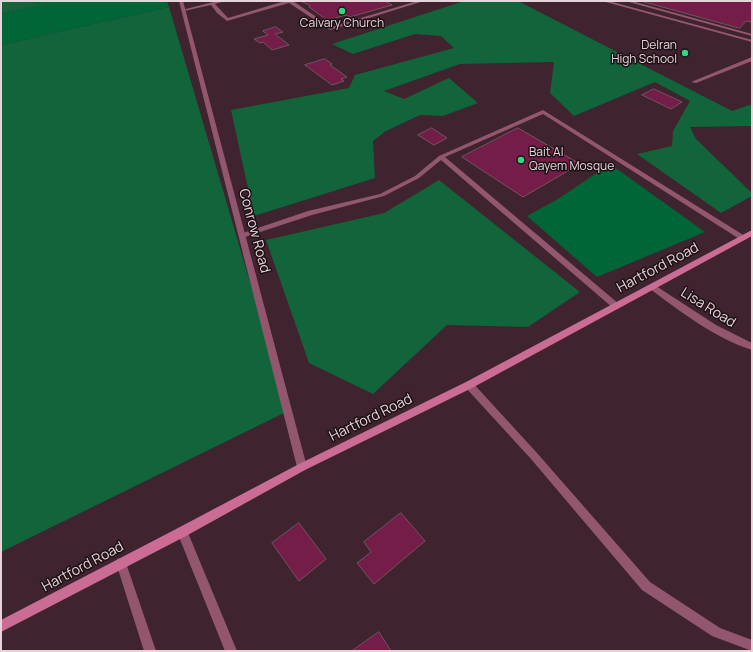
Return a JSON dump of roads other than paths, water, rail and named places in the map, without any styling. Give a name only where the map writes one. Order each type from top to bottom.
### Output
[{"type":"main road","name":"Hartford Road","points":[[1,626],[182,532],[302,467],[469,385],[752,233]]},
{"type":"street","name":"Conrow Road","points":[[181,1],[302,467]]},
{"type":"street","points":[[184,10],[223,1]]},
{"type":"street","points":[[213,4],[228,20],[290,1],[330,29],[422,1]]},
{"type":"street","points":[[604,1],[752,41]]},
{"type":"street","points":[[627,1],[752,35]]},
{"type":"street","points":[[694,82],[752,59]]},
{"type":"street","points":[[242,236],[310,213],[382,195],[417,177],[441,157],[543,112],[743,238]]},
{"type":"street","points":[[441,157],[616,306]]},
{"type":"street","name":"Lisa Road","points":[[653,287],[689,314],[732,339],[752,347]]},
{"type":"street","points":[[469,385],[534,456],[646,586],[716,632],[752,646]]},
{"type":"street","points":[[182,532],[231,651]]},
{"type":"street","points":[[121,563],[150,651]]},
{"type":"place","name":"Calvary Church","points":[[342,11]]},
{"type":"place","name":"Delran High School","points":[[685,53]]},
{"type":"place","name":"Bait Al Qayem Mosque","points":[[521,160]]}]
